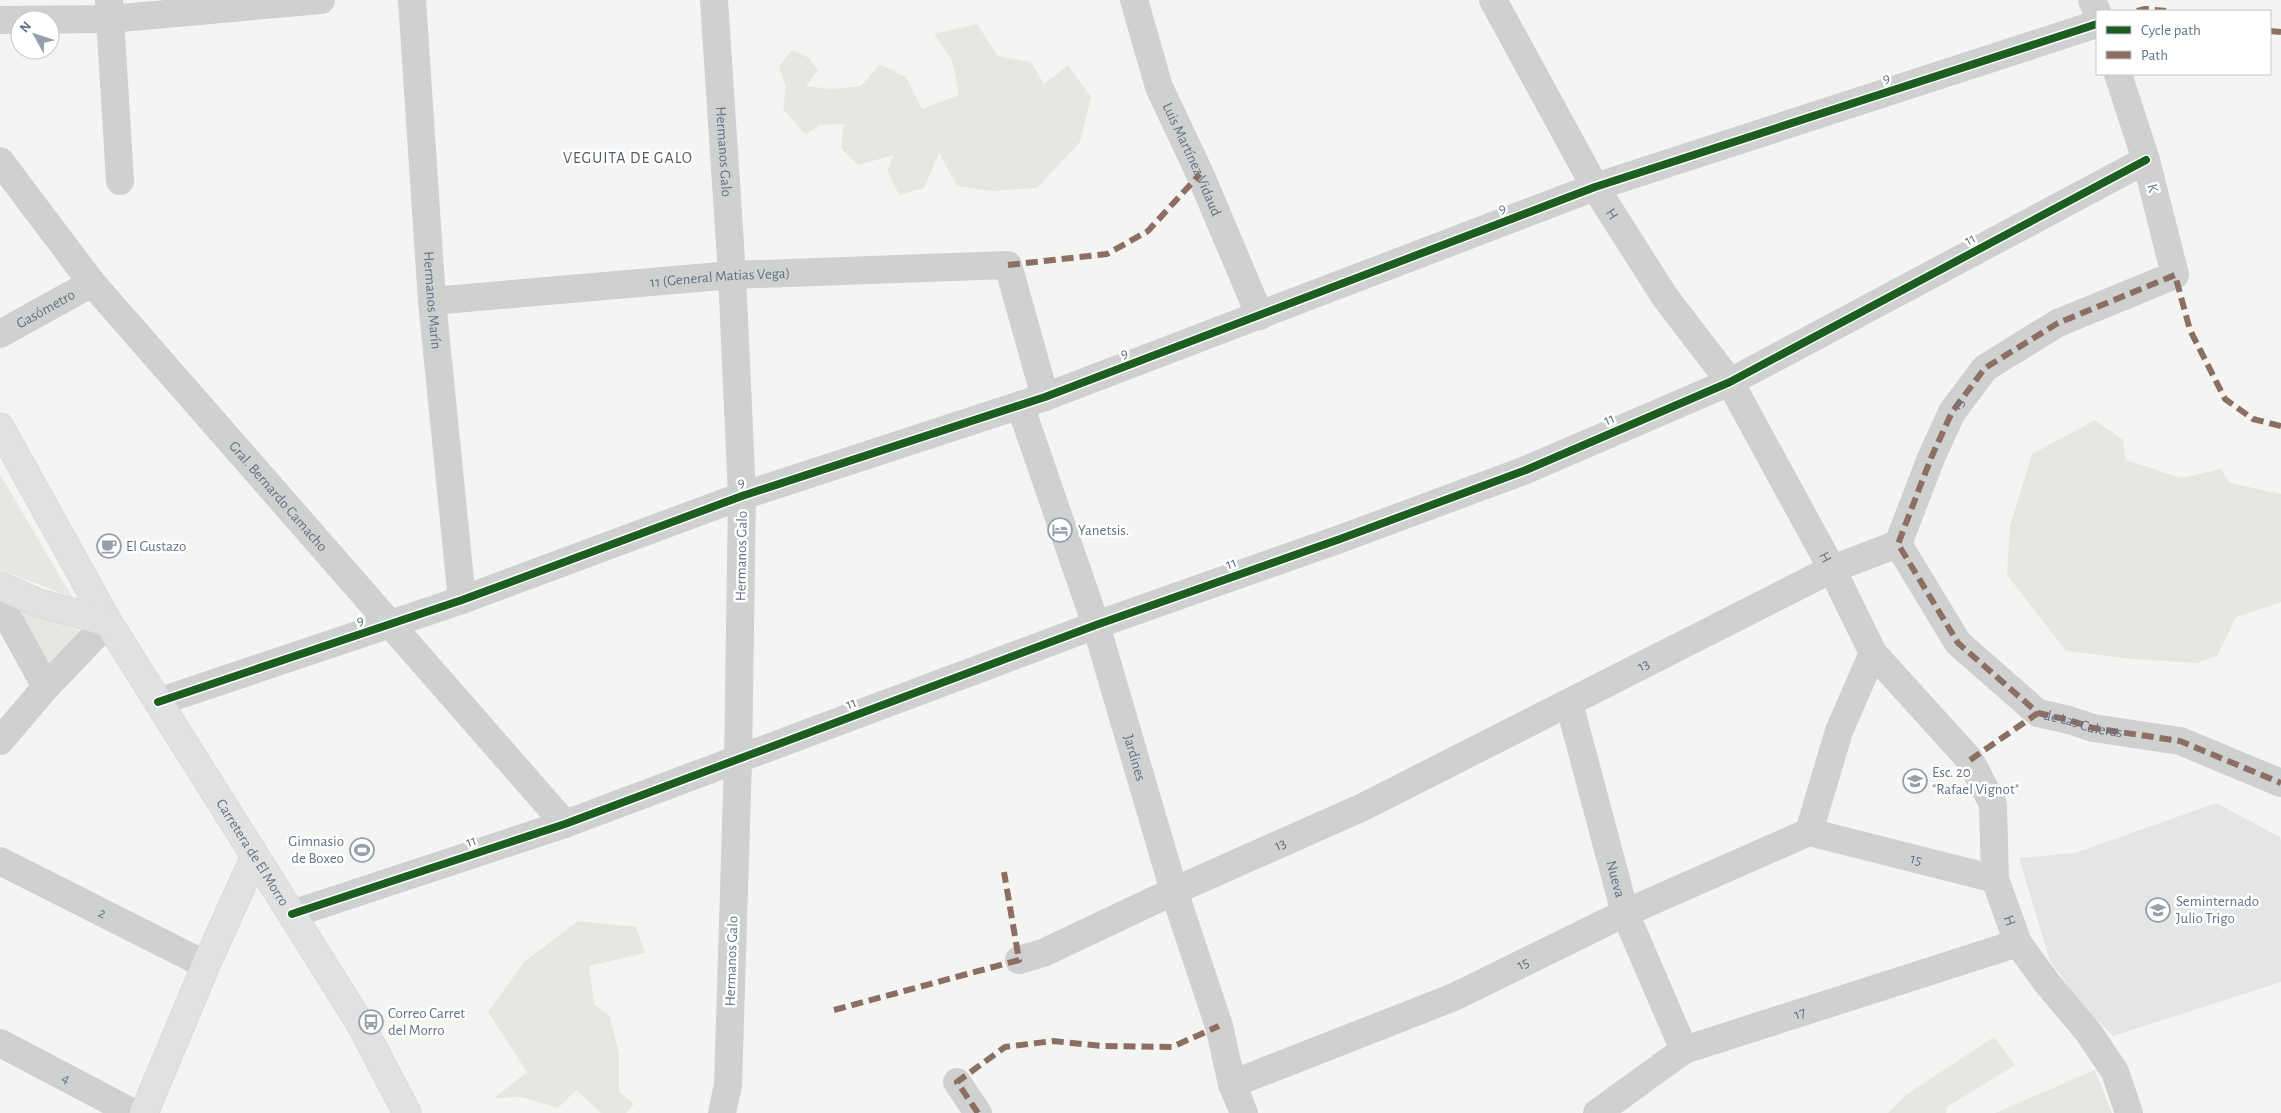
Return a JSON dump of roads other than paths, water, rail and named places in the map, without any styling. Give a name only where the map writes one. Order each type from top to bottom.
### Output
[{"type":"main road","name":"Carretera de El Morro","points":[[0,427],[108,622],[360,1023],[407,1113]]},
{"type":"main road","points":[[0,586],[39,603],[108,622]]},
{"type":"main road","points":[[144,1113],[206,964],[255,856]]},
{"type":"street","points":[[0,20],[110,9],[321,0]]},
{"type":"street","name":"Hermanos Marín","points":[[412,0],[432,301],[462,600]]},
{"type":"street","name":"Hermanos Galo","points":[[714,0],[732,275],[742,496],[738,761],[728,1085],[722,1113]]},
{"type":"street","name":"Luis Martínez Vidaud","points":[[1134,0],[1159,87],[1200,174],[1260,316]]},
{"type":"street","name":"H","points":[[1493,0],[1595,188],[1665,298],[1730,382],[1832,569],[1873,653],[1970,760],[1993,804],[1995,879],[2018,943],[2047,983],[2089,1034],[2115,1072],[2130,1113]]},
{"type":"street","points":[[110,9],[120,181]]},
{"type":"street","name":"9","points":[[158,702],[462,600],[742,496],[1033,401],[1595,188],[2096,24]]},
{"type":"street","name":"K","points":[[2118,75],[2146,160],[2175,275]]},
{"type":"street","name":"11","points":[[292,914],[565,824],[738,761],[1096,625],[1340,539],[1526,470],[1730,382],[2146,160]]},
{"type":"street","name":"Gral. Bernardo Camacho","points":[[0,162],[92,283],[565,824]]},
{"type":"street","name":"11 (General Matias Vega)","points":[[432,301],[732,275],[1008,265]]},
{"type":"street","name":"Jardines","points":[[1008,265],[1033,401],[1174,891],[1219,1026],[1232,1084],[1244,1113]]},
{"type":"street","name":"13","points":[[1019,960],[1043,953],[1174,891],[1363,807],[1832,569],[1898,544],[1931,458],[1952,412],[1985,368],[2058,323],[2175,275]]},
{"type":"street","name":"Gasómetro","points":[[0,334],[92,283]]},
{"type":"street","name":"de Las Caleras","points":[[1898,544],[1958,643],[2038,713],[2093,728],[2180,741],[2281,783]]},
{"type":"street","points":[[0,603],[46,687]]},
{"type":"street","points":[[0,741],[46,687],[108,622]]},
{"type":"street","points":[[1809,832],[1840,731],[1873,653]]},
{"type":"street","name":"Nueva","points":[[1569,703],[1625,913],[1684,1050]]},
{"type":"street","name":"15","points":[[1232,1084],[1454,997],[1625,913],[1809,832],[1995,879]]},
{"type":"street","name":"2","points":[[0,861],[206,964]]},
{"type":"street","name":"17","points":[[1597,1113],[1684,1050],[2018,943]]},
{"type":"street","name":"4","points":[[0,1043],[133,1113]]},
{"type":"street","points":[[957,1082],[978,1113]]},
{"type":"place","name":"Yanetsis.","points":[[1060,530]]},
{"type":"place","name":"El Gustazo","points":[[109,546]]},
{"type":"place","name":"Esc. 20 \"Rafael Vignot\"","points":[[1915,781]]},
{"type":"place","name":"Gimnasio de Boxeo","points":[[362,850]]},
{"type":"place","name":"Seminternado Julio Trigo","points":[[2158,910]]},
{"type":"place","name":"Correo Carret del Morro","points":[[371,1022]]},
{"type":"district","name":"VEGUITA DE GALO","points":[[628,157]]}]
